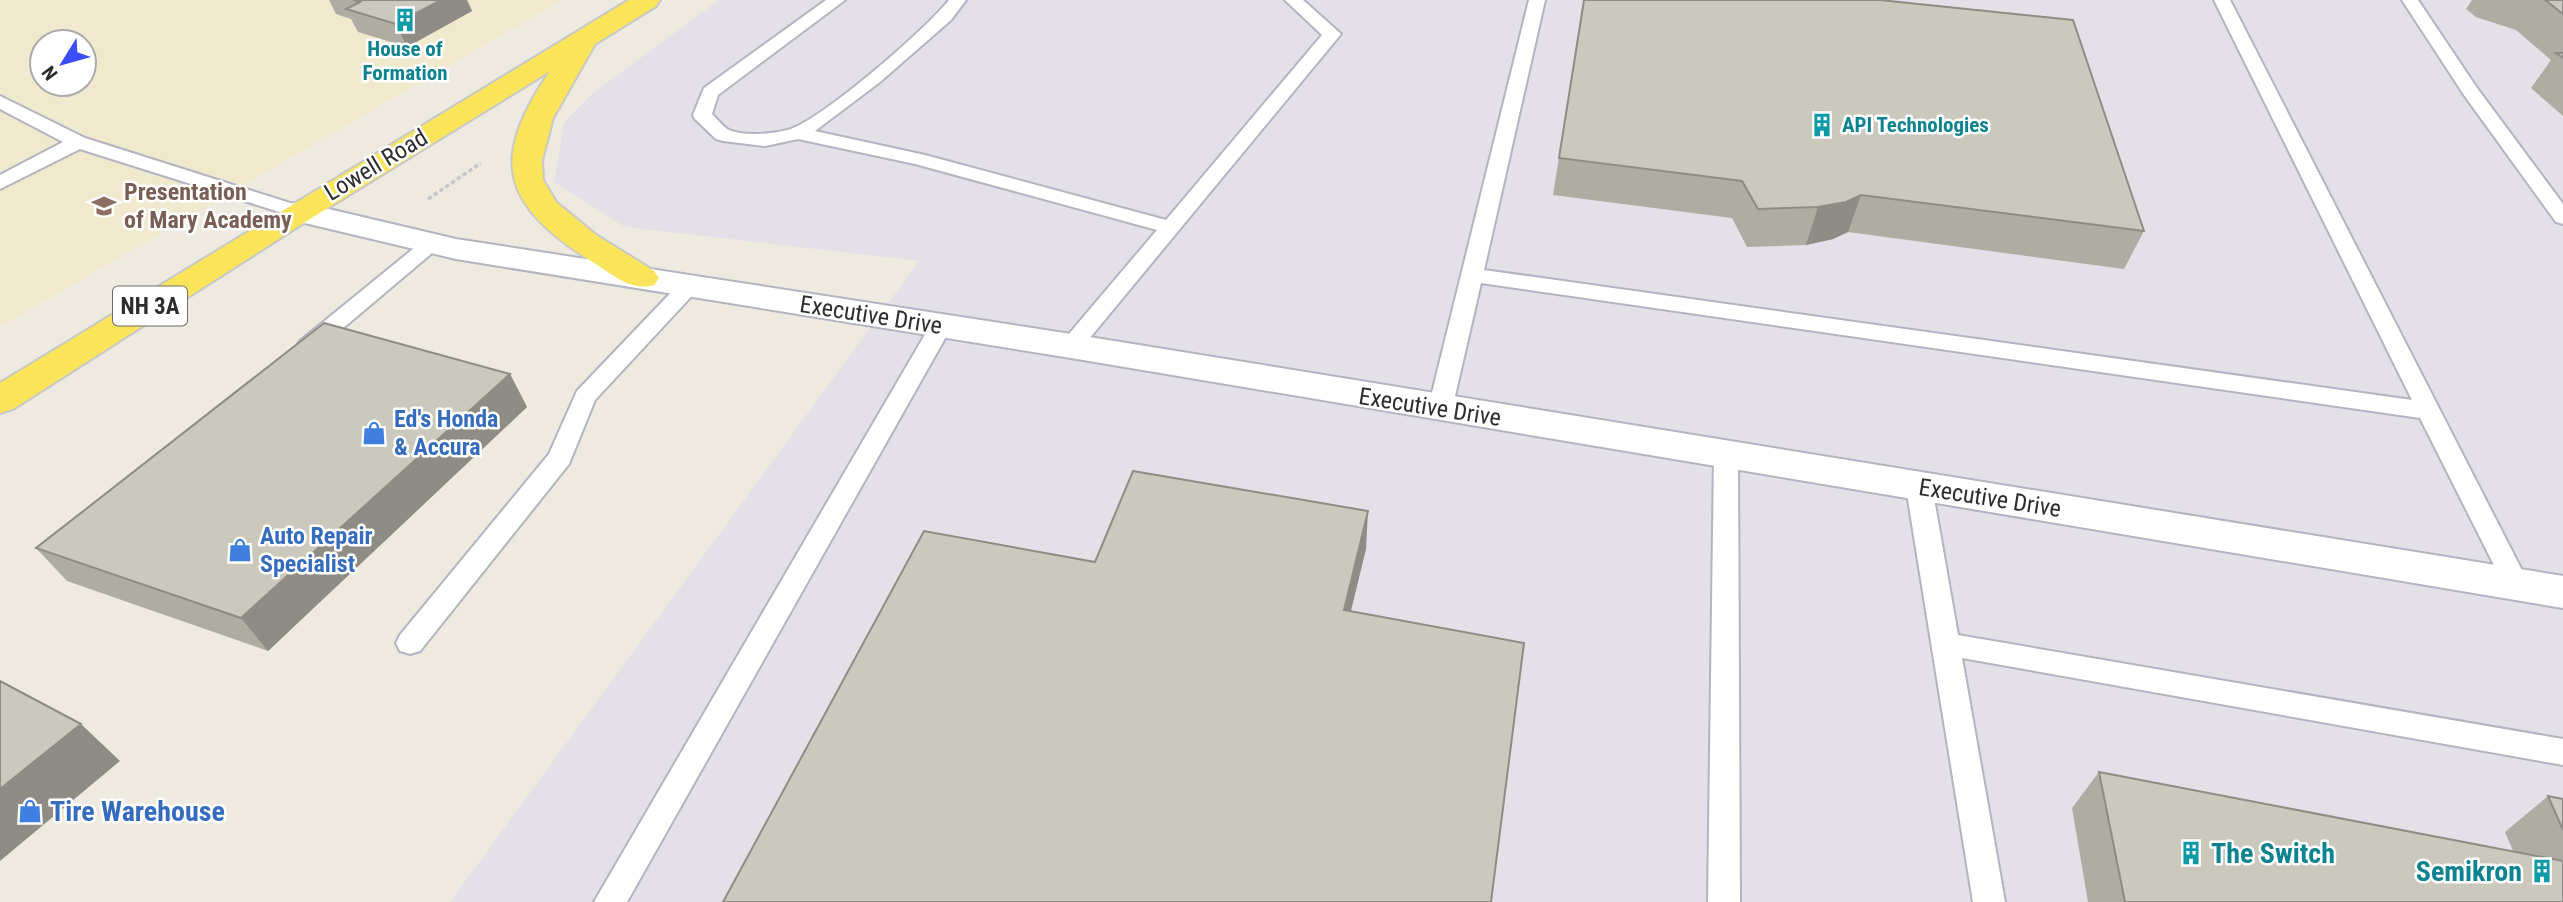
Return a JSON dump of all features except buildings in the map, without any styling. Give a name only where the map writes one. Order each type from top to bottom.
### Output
[{"type":"main road","name":"Lowell Road","points":[[0,400],[299,212],[647,0]]},
{"type":"main road","points":[[590,34],[554,83],[537,117],[526,175],[534,197],[557,221],[642,278]]},
{"type":"street","name":"Executive Drive","points":[[299,212],[431,244],[1071,346],[1440,409],[2563,592]]},
{"type":"lane","points":[[837,0],[710,93],[702,115],[723,135],[765,140],[798,133],[824,118],[846,100],[946,16],[958,0]]},
{"type":"lane","points":[[1071,346],[1298,78],[1332,34],[1293,0]]},
{"type":"lane","points":[[1440,409],[1537,0]]},
{"type":"lane","points":[[2222,0],[2516,584]]},
{"type":"lane","points":[[2410,0],[2470,91],[2563,218]]},
{"type":"lane","points":[[0,102],[78,142],[299,212]]},
{"type":"lane","points":[[798,133],[918,159],[1170,227]]},
{"type":"lane","points":[[0,183],[78,142]]},
{"type":"lane","points":[[291,360],[431,244]]},
{"type":"lane","points":[[1472,275],[2429,411]]},
{"type":"lane","points":[[410,643],[560,458],[585,397],[690,286]]},
{"type":"lane","points":[[610,902],[941,326]]},
{"type":"lane","points":[[1724,902],[1726,455]]},
{"type":"lane","points":[[1919,487],[1989,902]]},
{"type":"lane","points":[[1945,644],[2563,752]]},
{"type":"path","points":[[424,202],[486,160]]},
{"type":"shaded area","name":"Presentation of Mary Academy","points":[[0,0],[562,0],[0,327]]},
{"type":"shaded area","points":[[719,0],[2563,0],[2563,902],[450,902],[919,261],[625,227],[554,182],[564,123],[592,94]]},
{"type":"place","name":"House of Formation","points":[[405,20]]},
{"type":"place","name":"API Technologies","points":[[1822,125]]},
{"type":"place","name":"Presentation of Mary Academy","points":[[104,206]]},
{"type":"place","name":"Ed's Honda & Accura","points":[[374,433]]},
{"type":"place","name":"Auto Repair Specialist","points":[[240,550]]},
{"type":"place","name":"Tire Warehouse","points":[[30,811]]},
{"type":"place","name":"The Switch","points":[[2191,853]]},
{"type":"place","name":"Semikron","points":[[2542,871]]}]
